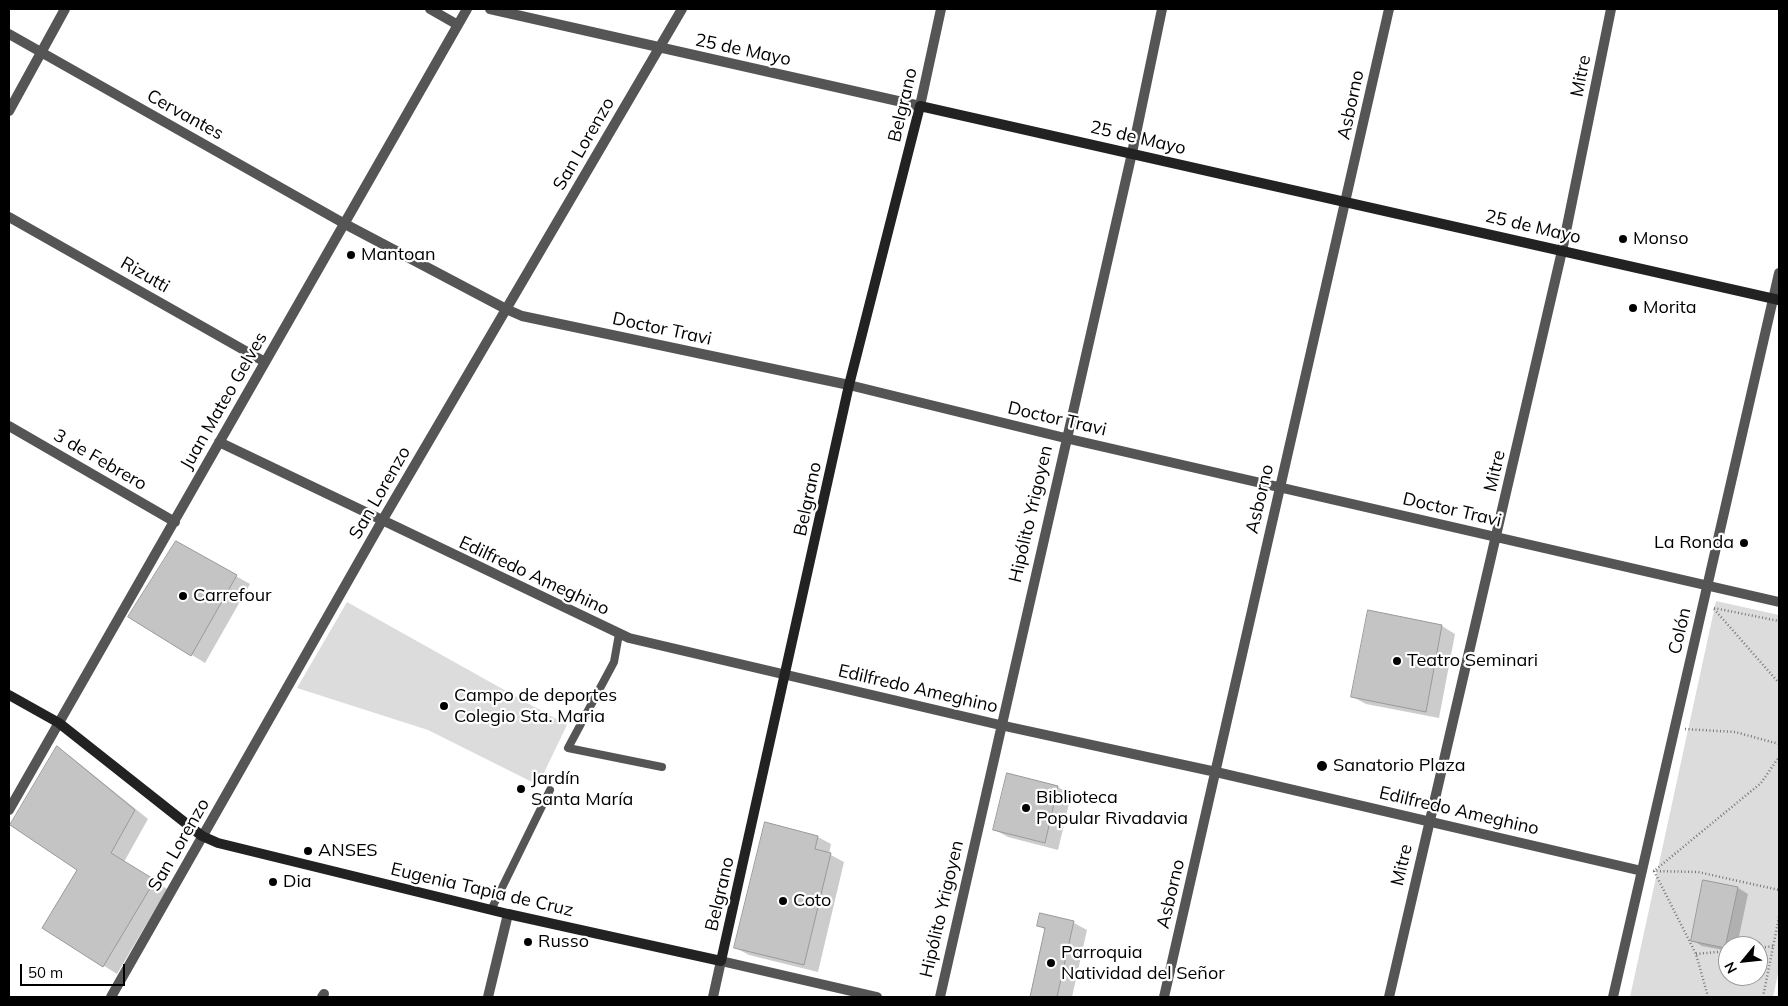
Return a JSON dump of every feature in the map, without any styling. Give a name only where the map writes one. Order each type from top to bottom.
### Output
[{"type":"main road","name":"25 de Mayo","points":[[920,106],[1776,299]]},
{"type":"main road","name":"Belgrano","points":[[721,961],[849,385],[920,106]]},
{"type":"main road","name":"Eugenia Tapia de Cruz","points":[[9,695],[59,723],[202,836],[218,844],[508,914],[721,961]]},
{"type":"street","points":[[9,111],[65,9]]},
{"type":"street","points":[[430,9],[458,25]]},
{"type":"street","name":"Juan Mateo Gelves","points":[[9,810],[467,9]]},
{"type":"street","name":"25 de Mayo","points":[[490,9],[920,106]]},
{"type":"street","name":"San Lorenzo","points":[[112,997],[382,521],[682,9]]},
{"type":"street","name":"Belgrano","points":[[920,106],[941,9]]},
{"type":"street","name":"Hipólito Yrigoyen","points":[[940,997],[1065,438],[1132,153],[1162,9]]},
{"type":"street","name":"Asborno","points":[[1164,997],[1279,487],[1347,201],[1389,9]]},
{"type":"street","name":"Mitre","points":[[1389,997],[1428,821],[1562,251],[1611,9]]},
{"type":"street","name":"Cervantes","points":[[9,34],[345,224]]},
{"type":"street","name":"Rizutti","points":[[9,217],[265,362]]},
{"type":"street","name":"Doctor Travi","points":[[345,224],[506,309],[532,318],[849,385],[1065,438],[1779,602]]},
{"type":"street","name":"Colón","points":[[1613,997],[1706,586],[1776,299],[1779,273]]},
{"type":"street","name":"3 de Febrero","points":[[9,426],[175,522]]},
{"type":"street","name":"Edilfredo Ameghino","points":[[219,442],[619,634],[1000,725],[1216,772],[1642,871]]},
{"type":"street","points":[[488,997],[508,914]]},
{"type":"street","name":"Belgrano","points":[[713,997],[721,961]]},
{"type":"street","name":"Eugenia Tapia de Cruz","points":[[721,961],[876,997]]},
{"type":"lane","points":[[619,634],[614,662],[568,748],[662,767]]},
{"type":"lane","points":[[491,910],[550,790]]},
{"type":"path","points":[[1710,617],[1713,608]]},
{"type":"path","points":[[1713,608],[1779,621]]},
{"type":"path","points":[[1713,608],[1779,683]]},
{"type":"path","points":[[1683,738],[1688,720]]},
{"type":"path","points":[[1685,729],[1735,732],[1779,744]]},
{"type":"path","points":[[1654,871],[1760,783],[1779,757]]},
{"type":"path","points":[[1652,881],[1656,862]]},
{"type":"path","points":[[1642,871],[1698,872],[1779,890]]},
{"type":"path","points":[[1654,871],[1696,954],[1708,997]]},
{"type":"path","points":[[1763,997],[1775,946],[1779,917]]},
{"type":"path","points":[[1768,947],[1775,946]]},
{"type":"path","points":[[1696,954],[1718,952]]},
{"type":"shaded area","points":[[1716,601],[1779,615],[1779,969],[1773,997],[1630,997]]},
{"type":"shaded area","name":"Campo de deportes Colegio Sta. Maria","points":[[347,602],[567,725],[538,785],[428,730],[297,688]]},
{"type":"building","name":"Carrefour","points":[[176,541],[237,575],[191,656],[128,617]]},
{"type":"building","name":"Teatro Seminari","points":[[1368,610],[1442,625],[1426,712],[1351,697]]},
{"type":"building","points":[[57,746],[135,810],[111,853],[155,880],[103,967],[42,928],[77,870],[10,825]]},
{"type":"building","name":"Biblioteca Popular Rivadavia","points":[[1007,773],[1058,786],[1045,843],[993,830]]},
{"type":"building","name":"Coto","points":[[765,822],[818,836],[815,849],[831,853],[804,965],[734,948]]},
{"type":"building","points":[[1703,880],[1738,887],[1728,936],[1718,936],[1718,947],[1691,941]]},
{"type":"building","name":"Parroquia Natividad del Señor","points":[[1040,913],[1074,921],[1057,997],[1030,997],[1045,928],[1037,926]]},
{"type":"place","name":"Monso","points":[[1623,239]]},
{"type":"place","name":"Mantoan","points":[[351,255]]},
{"type":"place","name":"Morita","points":[[1633,308]]},
{"type":"place","name":"La Ronda","points":[[1744,543]]},
{"type":"place","name":"Carrefour","points":[[183,596]]},
{"type":"place","name":"Teatro Seminari","points":[[1397,661]]},
{"type":"place","name":"Campo de deportes Colegio Sta. Maria","points":[[444,706]]},
{"type":"place","name":"Sanatorio Plaza","points":[[1322,766]]},
{"type":"place","name":"Jardín Santa María","points":[[521,789]]},
{"type":"place","name":"Biblioteca Popular Rivadavia","points":[[1026,808]]},
{"type":"place","name":"ANSES","points":[[308,851]]},
{"type":"place","name":"Dia","points":[[273,882]]},
{"type":"place","name":"Coto","points":[[783,901]]},
{"type":"place","name":"Russo","points":[[528,942]]},
{"type":"place","name":"Parroquia Natividad del Señor","points":[[1051,963]]}]
